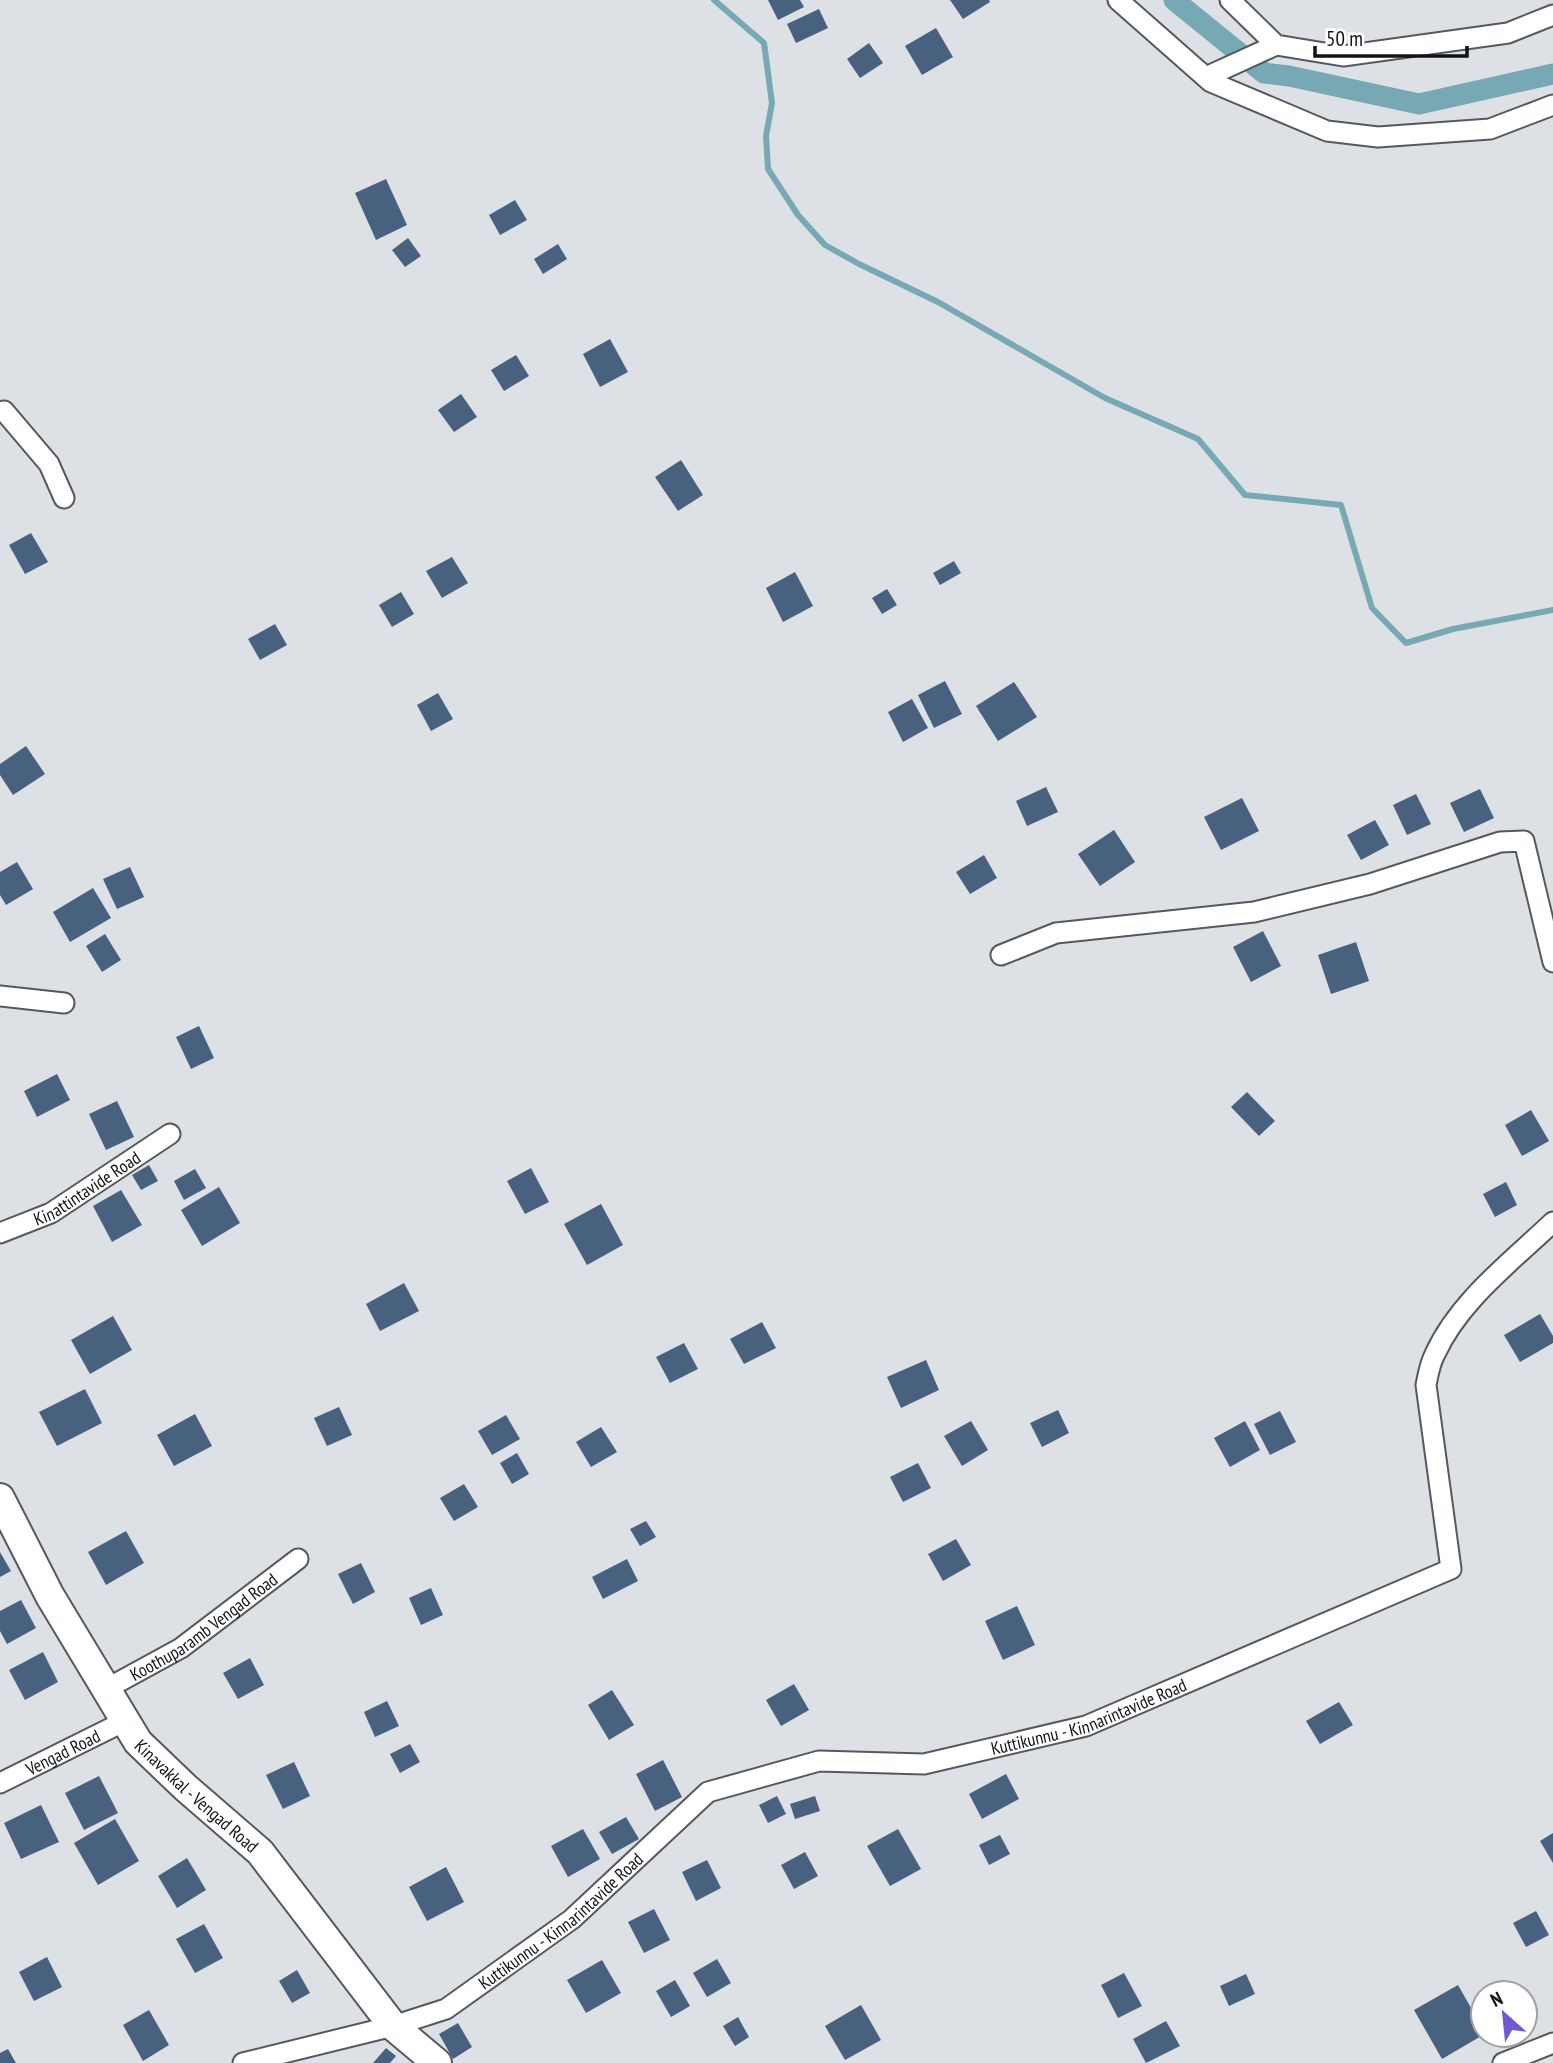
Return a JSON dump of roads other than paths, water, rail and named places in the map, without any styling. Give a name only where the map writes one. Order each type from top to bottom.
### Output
[{"type":"main road","name":"Kinavakkal - Vengad Road","points":[[0,1498],[50,1596],[138,1742],[260,1852],[393,2026],[437,2063]]},
{"type":"street","points":[[1118,0],[1211,82],[1326,131],[1378,137],[1490,129],[1553,105]]},
{"type":"street","points":[[1230,0],[1276,45]]},
{"type":"street","points":[[1206,77],[1276,45],[1343,56],[1508,33],[1553,15]]},
{"type":"street","points":[[0,412],[4,411],[13,420],[49,464],[64,498]]},
{"type":"street","points":[[1001,955],[1056,933],[1254,912],[1370,884],[1500,842],[1524,841],[1553,962]]},
{"type":"street","points":[[0,996],[64,1003]]},
{"type":"street","name":"Kinattintavide Road","points":[[0,1233],[51,1213],[170,1134]]},
{"type":"street","name":"Kuttikunnu - Kinnarintavide Road","points":[[393,2026],[446,2009],[572,1919],[708,1792],[819,1761],[924,1764],[1086,1726],[1451,1569],[1426,1385],[1434,1355],[1470,1300],[1553,1222]]},
{"type":"street","name":"Koothuparamb Vengad Road","points":[[106,1689],[181,1648],[298,1559]]},
{"type":"street","name":"Vengad Road","points":[[0,1783],[125,1721]]},
{"type":"street","points":[[243,2063],[393,2026]]},
{"type":"street","points":[[1503,2063],[1553,2043]]},
{"type":"waterway","points":[[714,0],[764,43],[772,103],[766,136],[768,169],[798,215],[825,245],[938,302],[1105,398],[1198,439],[1245,495],[1341,505],[1372,608],[1406,643],[1453,629],[1553,610]]},
{"type":"waterway","points":[[1174,0],[1264,73],[1419,104],[1553,74]]}]
